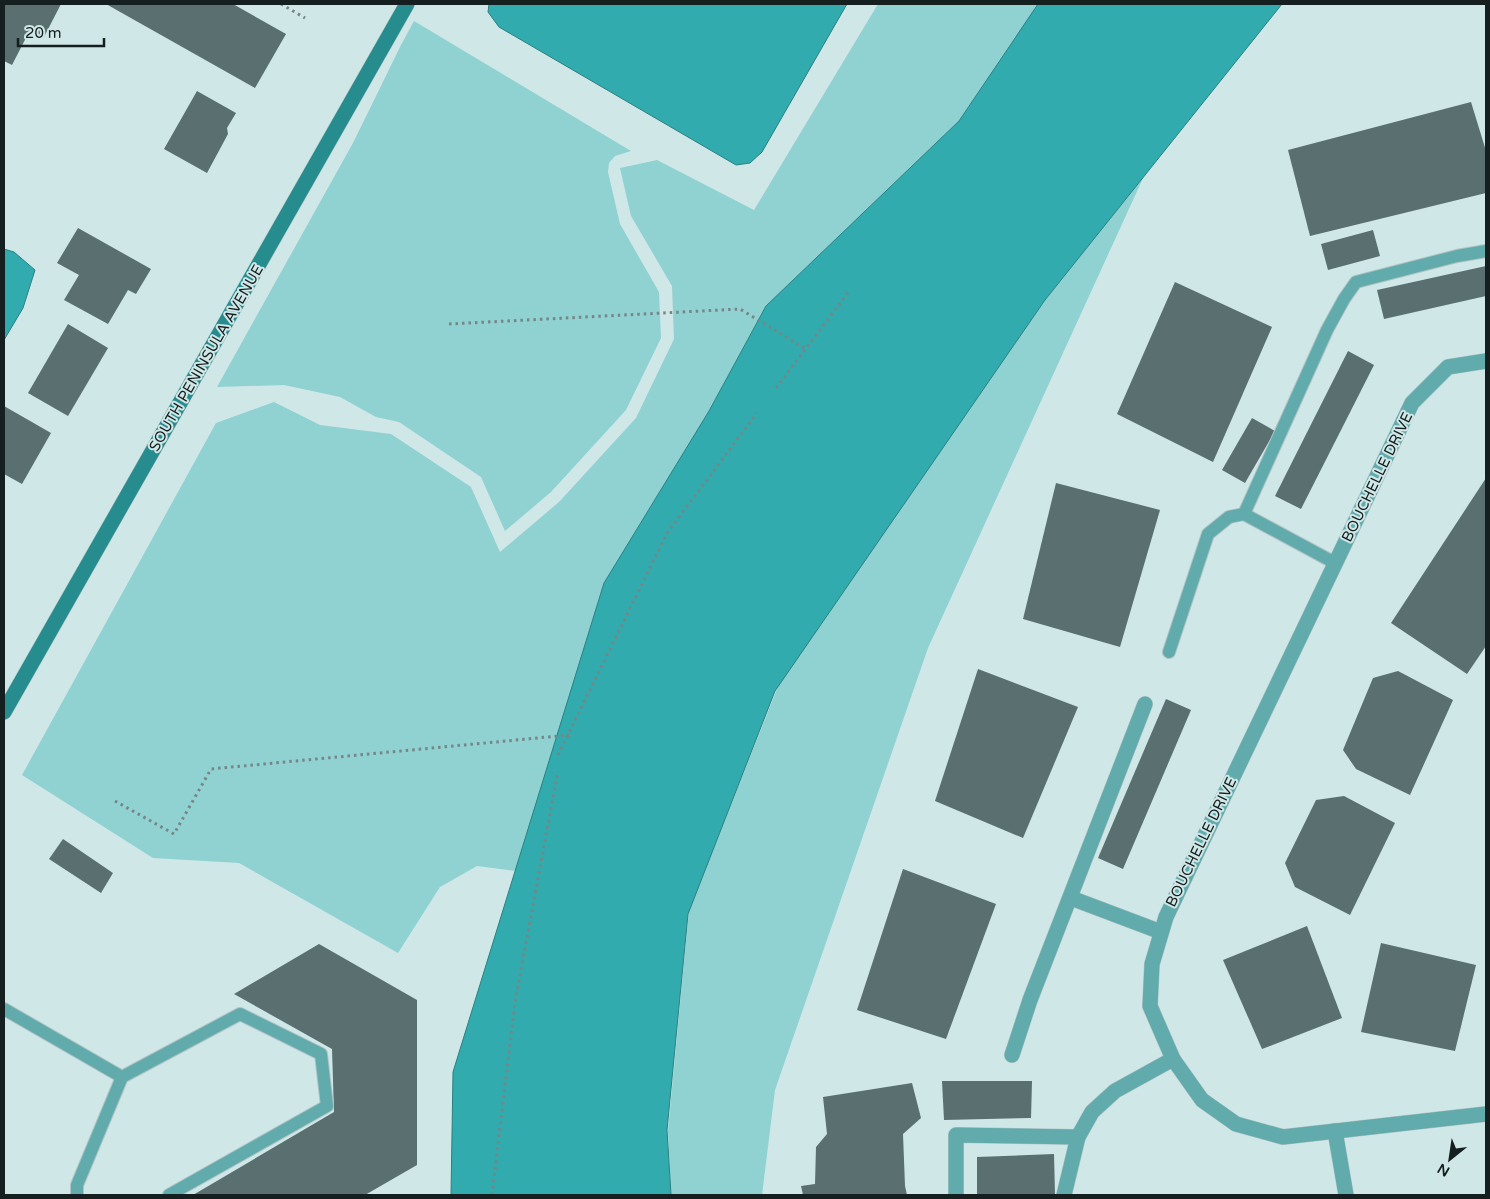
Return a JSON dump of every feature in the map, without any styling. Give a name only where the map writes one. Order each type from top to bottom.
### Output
[{"type":"main road","name":"SOUTH PENINSULA AVENUE","points":[[4,712],[407,4]]},
{"type":"street","name":"BOUCHELLE DRIVE","points":[[1486,361],[1448,367],[1412,403],[1166,917],[1152,964],[1150,1006],[1173,1059],[1202,1100],[1236,1124],[1283,1137],[1486,1114]]},
{"type":"street","points":[[1012,1055],[1030,1000],[1145,704]]},
{"type":"street","points":[[1071,898],[1161,932]]},
{"type":"street","points":[[1064,1195],[1078,1137],[1092,1112],[1115,1091],[1173,1059]]},
{"type":"street","points":[[1335,1131],[1346,1195]]},
{"type":"street","points":[[956,1195],[956,1135],[1078,1137]]},
{"type":"lane","points":[[1244,514],[1327,330],[1356,282],[1457,256],[1486,251]]},
{"type":"lane","points":[[1169,652],[1208,534],[1229,517],[1244,514],[1336,563]]},
{"type":"lane","points":[[4,1009],[122,1077]]},
{"type":"lane","points":[[77,1195],[77,1185],[122,1077],[240,1014],[321,1054],[327,1106],[170,1195]]},
{"type":"path","points":[[280,4],[305,18]]},
{"type":"path","points":[[776,388],[850,290]]},
{"type":"path","points":[[449,324],[740,309],[806,349]]},
{"type":"path","points":[[558,755],[667,533],[757,413]]},
{"type":"path","points":[[115,801],[174,834],[211,769],[568,735]]},
{"type":"path","points":[[492,1195],[515,1002],[558,771]]},
{"type":"shaded area","points":[[489,4],[847,4],[762,152],[750,163],[736,165],[499,27],[488,12]]},
{"type":"shaded area","points":[[878,4],[1082,4],[1015,37],[959,121],[766,306],[709,411],[604,583],[516,871],[477,866],[440,887],[398,953],[239,863],[153,858],[22,775],[216,423],[274,402],[320,425],[391,434],[471,487],[500,552],[559,502],[636,418],[674,339],[672,286],[631,216],[620,168],[657,160],[754,210]]},
{"type":"shaded area","points":[[1038,4],[1282,4],[1045,300],[775,691],[688,914],[667,1130],[671,1195],[451,1195],[453,1072],[604,583],[709,411],[766,306],[959,121]]},
{"type":"shaded area","points":[[414,21],[631,151],[615,156],[609,163],[608,172],[620,224],[659,292],[661,338],[626,410],[551,492],[505,531],[481,477],[399,422],[376,417],[340,397],[284,385],[217,387],[353,143]]},
{"type":"shaded area","points":[[1144,176],[928,648],[775,1090],[762,1195],[671,1195],[668,1131],[689,910],[779,684],[1045,300]]},
{"type":"shaded area","points":[[4,249],[14,252],[35,270],[23,308],[4,340]]},
{"type":"building","points":[[4,4],[61,4],[44,37],[30,30],[12,65],[4,61]]},
{"type":"building","points":[[106,4],[233,4],[286,34],[255,88]]},
{"type":"building","points":[[197,91],[236,113],[227,128],[228,134],[207,173],[164,149]]},
{"type":"building","points":[[1471,102],[1486,151],[1486,193],[1310,236],[1288,150]]},
{"type":"building","points":[[78,228],[151,269],[136,294],[128,290],[108,324],[64,300],[79,275],[57,263]]},
{"type":"building","points":[[1373,230],[1380,256],[1328,270],[1321,244]]},
{"type":"building","points":[[1486,266],[1486,296],[1384,319],[1377,290]]},
{"type":"building","points":[[1175,282],[1272,327],[1213,462],[1117,414]]},
{"type":"building","points":[[68,324],[108,348],[68,416],[28,393]]},
{"type":"building","points":[[1348,351],[1374,365],[1301,509],[1275,496]]},
{"type":"building","points":[[4,406],[51,433],[22,484],[4,474]]},
{"type":"building","points":[[1252,418],[1275,431],[1245,483],[1222,470]]},
{"type":"building","points":[[1486,478],[1486,646],[1467,674],[1391,623]]},
{"type":"building","points":[[1056,483],[1160,510],[1120,647],[1023,619]]},
{"type":"building","points":[[978,669],[1078,707],[1023,838],[935,801]]},
{"type":"building","points":[[1398,671],[1453,700],[1410,795],[1356,769],[1343,750],[1373,678]]},
{"type":"building","points":[[1166,699],[1191,710],[1123,869],[1098,858]]},
{"type":"building","points":[[1344,796],[1395,823],[1350,915],[1295,887],[1285,863],[1316,800]]},
{"type":"building","points":[[63,839],[113,873],[101,893],[49,859]]},
{"type":"building","points":[[903,869],[996,904],[946,1039],[857,1010]]},
{"type":"building","points":[[1307,926],[1342,1018],[1262,1049],[1223,960]]},
{"type":"building","points":[[1381,943],[1476,965],[1455,1051],[1361,1032]]},
{"type":"building","points":[[319,944],[417,1000],[417,1165],[365,1195],[193,1195],[334,1112],[332,1049],[234,994]]},
{"type":"building","points":[[942,1081],[1032,1081],[1031,1118],[944,1120]]},
{"type":"building","points":[[912,1083],[921,1118],[903,1134],[907,1195],[803,1195],[801,1186],[815,1184],[816,1147],[827,1134],[823,1097]]},
{"type":"building","points":[[1054,1154],[1055,1195],[977,1195],[977,1157]]}]
